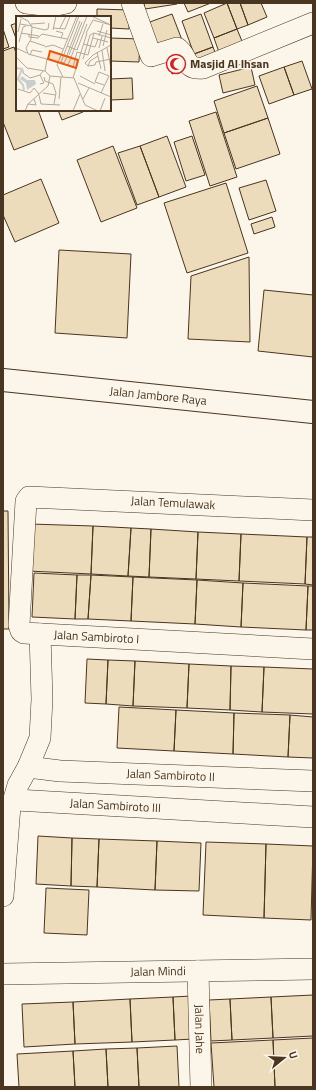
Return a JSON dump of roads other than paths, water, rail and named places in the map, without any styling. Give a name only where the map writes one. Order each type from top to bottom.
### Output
[{"type":"street","points":[[26,3],[52,6],[66,3]]},
{"type":"street","points":[[132,3],[151,56],[177,48],[181,50],[190,66],[196,68],[203,68],[313,23]]},
{"type":"street","name":"Jalan Jambore Raya","points":[[3,380],[313,412]]},
{"type":"street","name":"Jalan Sambiroto I","points":[[34,497],[29,497],[26,501],[19,625],[22,632],[313,649]]},
{"type":"street","name":"Jalan Temulawak","points":[[34,497],[313,510]]},
{"type":"street","points":[[3,896],[10,806],[40,738],[42,699],[40,634]]},
{"type":"street","name":"Jalan Sambiroto II","points":[[28,767],[60,771],[313,780]]},
{"type":"street","name":"Jalan Sambiroto III","points":[[13,802],[16,800],[313,817]]},
{"type":"street","name":"Jalan Mindi","points":[[3,974],[313,969]]},
{"type":"street","name":"Jalan Jahe","points":[[198,971],[201,1087]]},
{"type":"place","name":"Masjid Al Ihsan","points":[[176,64]]}]
